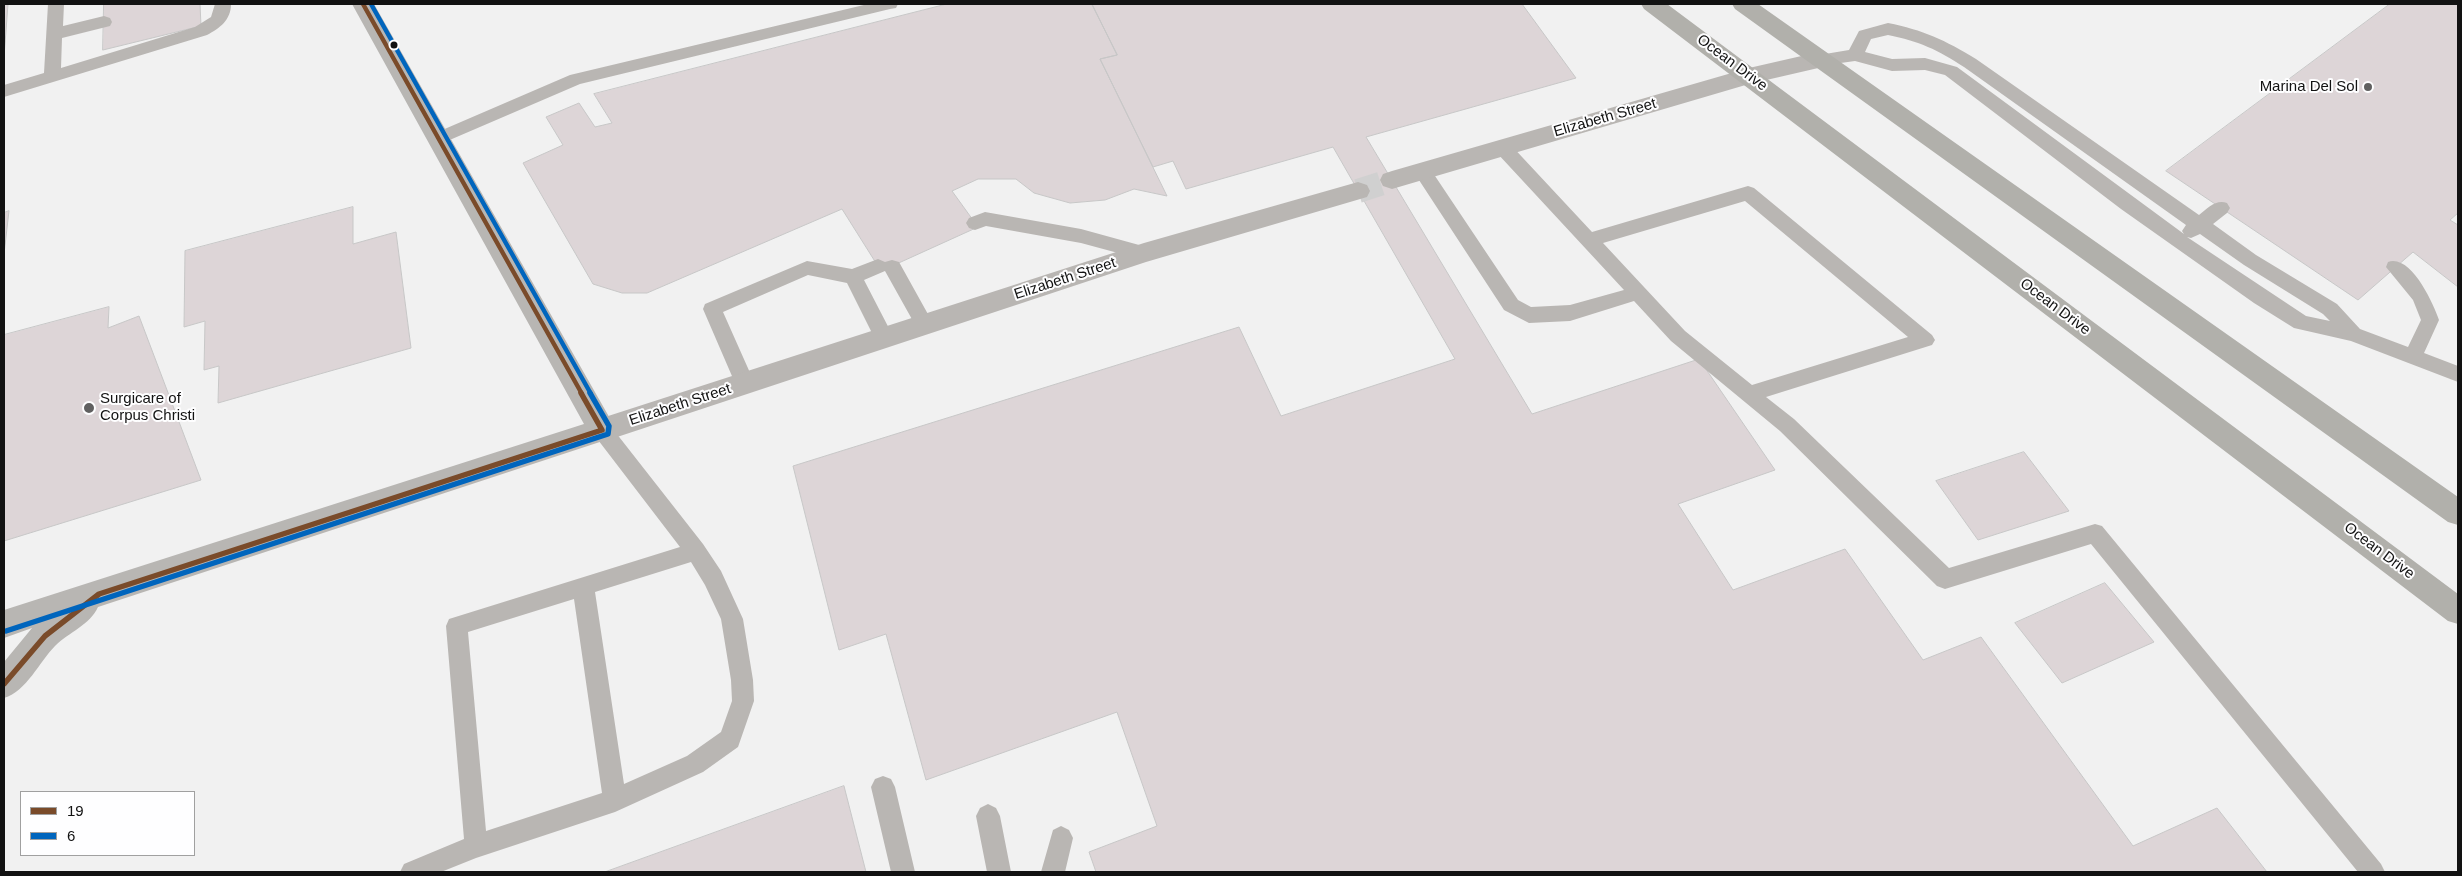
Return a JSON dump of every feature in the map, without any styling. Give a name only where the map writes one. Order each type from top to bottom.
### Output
[{"type":"main road","points":[[363,4],[602,430]]},
{"type":"main road","name":"Ocean Drive","points":[[1652,4],[2458,611]]},
{"type":"main road","points":[[1743,4],[2458,513]]},
{"type":"main road","name":"Elizabeth Street","points":[[4,624],[602,430]]},
{"type":"main road","points":[[4,684],[45,636],[99,594]]},
{"type":"street","name":"Elizabeth Street","points":[[1392,180],[1749,76],[1820,60]]},
{"type":"street","name":"Elizabeth Street","points":[[602,430],[1144,253],[1358,191]]},
{"type":"lane","points":[[52,76],[56,4]]},
{"type":"lane","points":[[4,91],[201,31],[213,26],[223,10],[223,4]]},
{"type":"lane","points":[[439,138],[576,79],[890,4]]},
{"type":"lane","points":[[54,34],[104,22]]},
{"type":"lane","points":[[1855,56],[1865,35],[1888,29],[1914,34],[1938,43],[1970,62],[2250,260],[2330,310],[2353,334]]},
{"type":"lane","points":[[1914,34],[1925,64]]},
{"type":"lane","points":[[1820,60],[1855,56],[1892,65],[1925,64],[1951,71],[2178,240],[2261,298],[2301,323],[2353,334],[2458,374]]},
{"type":"lane","points":[[1503,148],[1678,336],[1787,425],[1945,579],[2095,533],[2373,872]]},
{"type":"lane","points":[[1423,172],[1511,305],[1529,315],[1570,313],[1638,293]]},
{"type":"lane","points":[[1589,240],[1748,193],[1925,340],[1748,394]]},
{"type":"lane","points":[[2178,240],[2221,208]]},
{"type":"lane","points":[[974,223],[984,219],[1081,236],[1144,253]]},
{"type":"lane","points":[[745,384],[712,309],[807,268],[853,277],[885,266],[925,325]]},
{"type":"lane","points":[[2395,267],[2421,296],[2430,320],[2412,358]]},
{"type":"lane","points":[[853,277],[884,338]]},
{"type":"lane","points":[[412,872],[476,846],[615,800],[695,764],[730,739],[743,701],[742,680],[732,619],[713,578],[696,551],[602,430]]},
{"type":"lane","points":[[476,846],[457,626],[696,551]]},
{"type":"lane","points":[[583,588],[615,800]]},
{"type":"lane","points":[[883,787],[903,872]]},
{"type":"lane","points":[[988,816],[999,872]]},
{"type":"lane","points":[[1053,872],[1062,838]]},
{"type":"building","points":[[4,4],[8,4],[4,57]]},
{"type":"building","points":[[104,4],[200,4],[201,26],[103,50]]},
{"type":"building","points":[[947,4],[1092,4],[1117,55],[1100,59],[1167,196],[1134,189],[1105,200],[1070,203],[1034,193],[1016,179],[978,179],[952,191],[978,227],[881,271],[842,209],[647,293],[622,293],[593,284],[523,163],[563,145],[546,117],[579,103],[595,127],[612,123],[594,94]]},
{"type":"building","points":[[1092,4],[1522,4],[1576,78],[1366,137],[1532,414],[1699,359],[1775,470],[1678,504],[1733,590],[1845,549],[1923,660],[1981,637],[2133,846],[2217,808],[2267,872],[1096,872],[1089,852],[1157,826],[1117,712],[926,780],[886,634],[839,650],[793,466],[1239,327],[1281,416],[1455,359],[1333,147],[1186,189],[1173,161],[1153,167],[1100,59],[1117,55]]},
{"type":"building","name":"Marina Del Sol","points":[[2390,4],[2458,4],[2458,213],[2450,220],[2458,225],[2458,287],[2413,252],[2358,300],[2166,171]]},
{"type":"building","points":[[353,207],[353,244],[396,232],[411,348],[218,403],[219,366],[204,370],[205,321],[184,327],[185,251]]},
{"type":"building","points":[[9,211],[4,254],[4,213]]},
{"type":"building","name":"Surgicare of Corpus Christi","points":[[109,307],[108,328],[139,316],[201,480],[4,541],[4,335]]},
{"type":"building","points":[[2024,452],[2069,511],[1978,540],[1936,481]]},
{"type":"building","points":[[2105,583],[2154,642],[2062,683],[2015,623]]},
{"type":"building","points":[[844,786],[866,872],[605,872]]},
{"type":"tunnel","points":[[1358,191],[1392,180]]},
{"type":"transit line","name":"19","points":[[4,684],[45,636],[99,594],[602,430],[363,4]]},
{"type":"transit line","name":"6","points":[[6,631],[608,434],[609,426],[371,4]]},
{"type":"place","name":"Marina Del Sol","points":[[2368,87]]},
{"type":"place","name":"Surgicare of Corpus Christi","points":[[89,408]]}]
